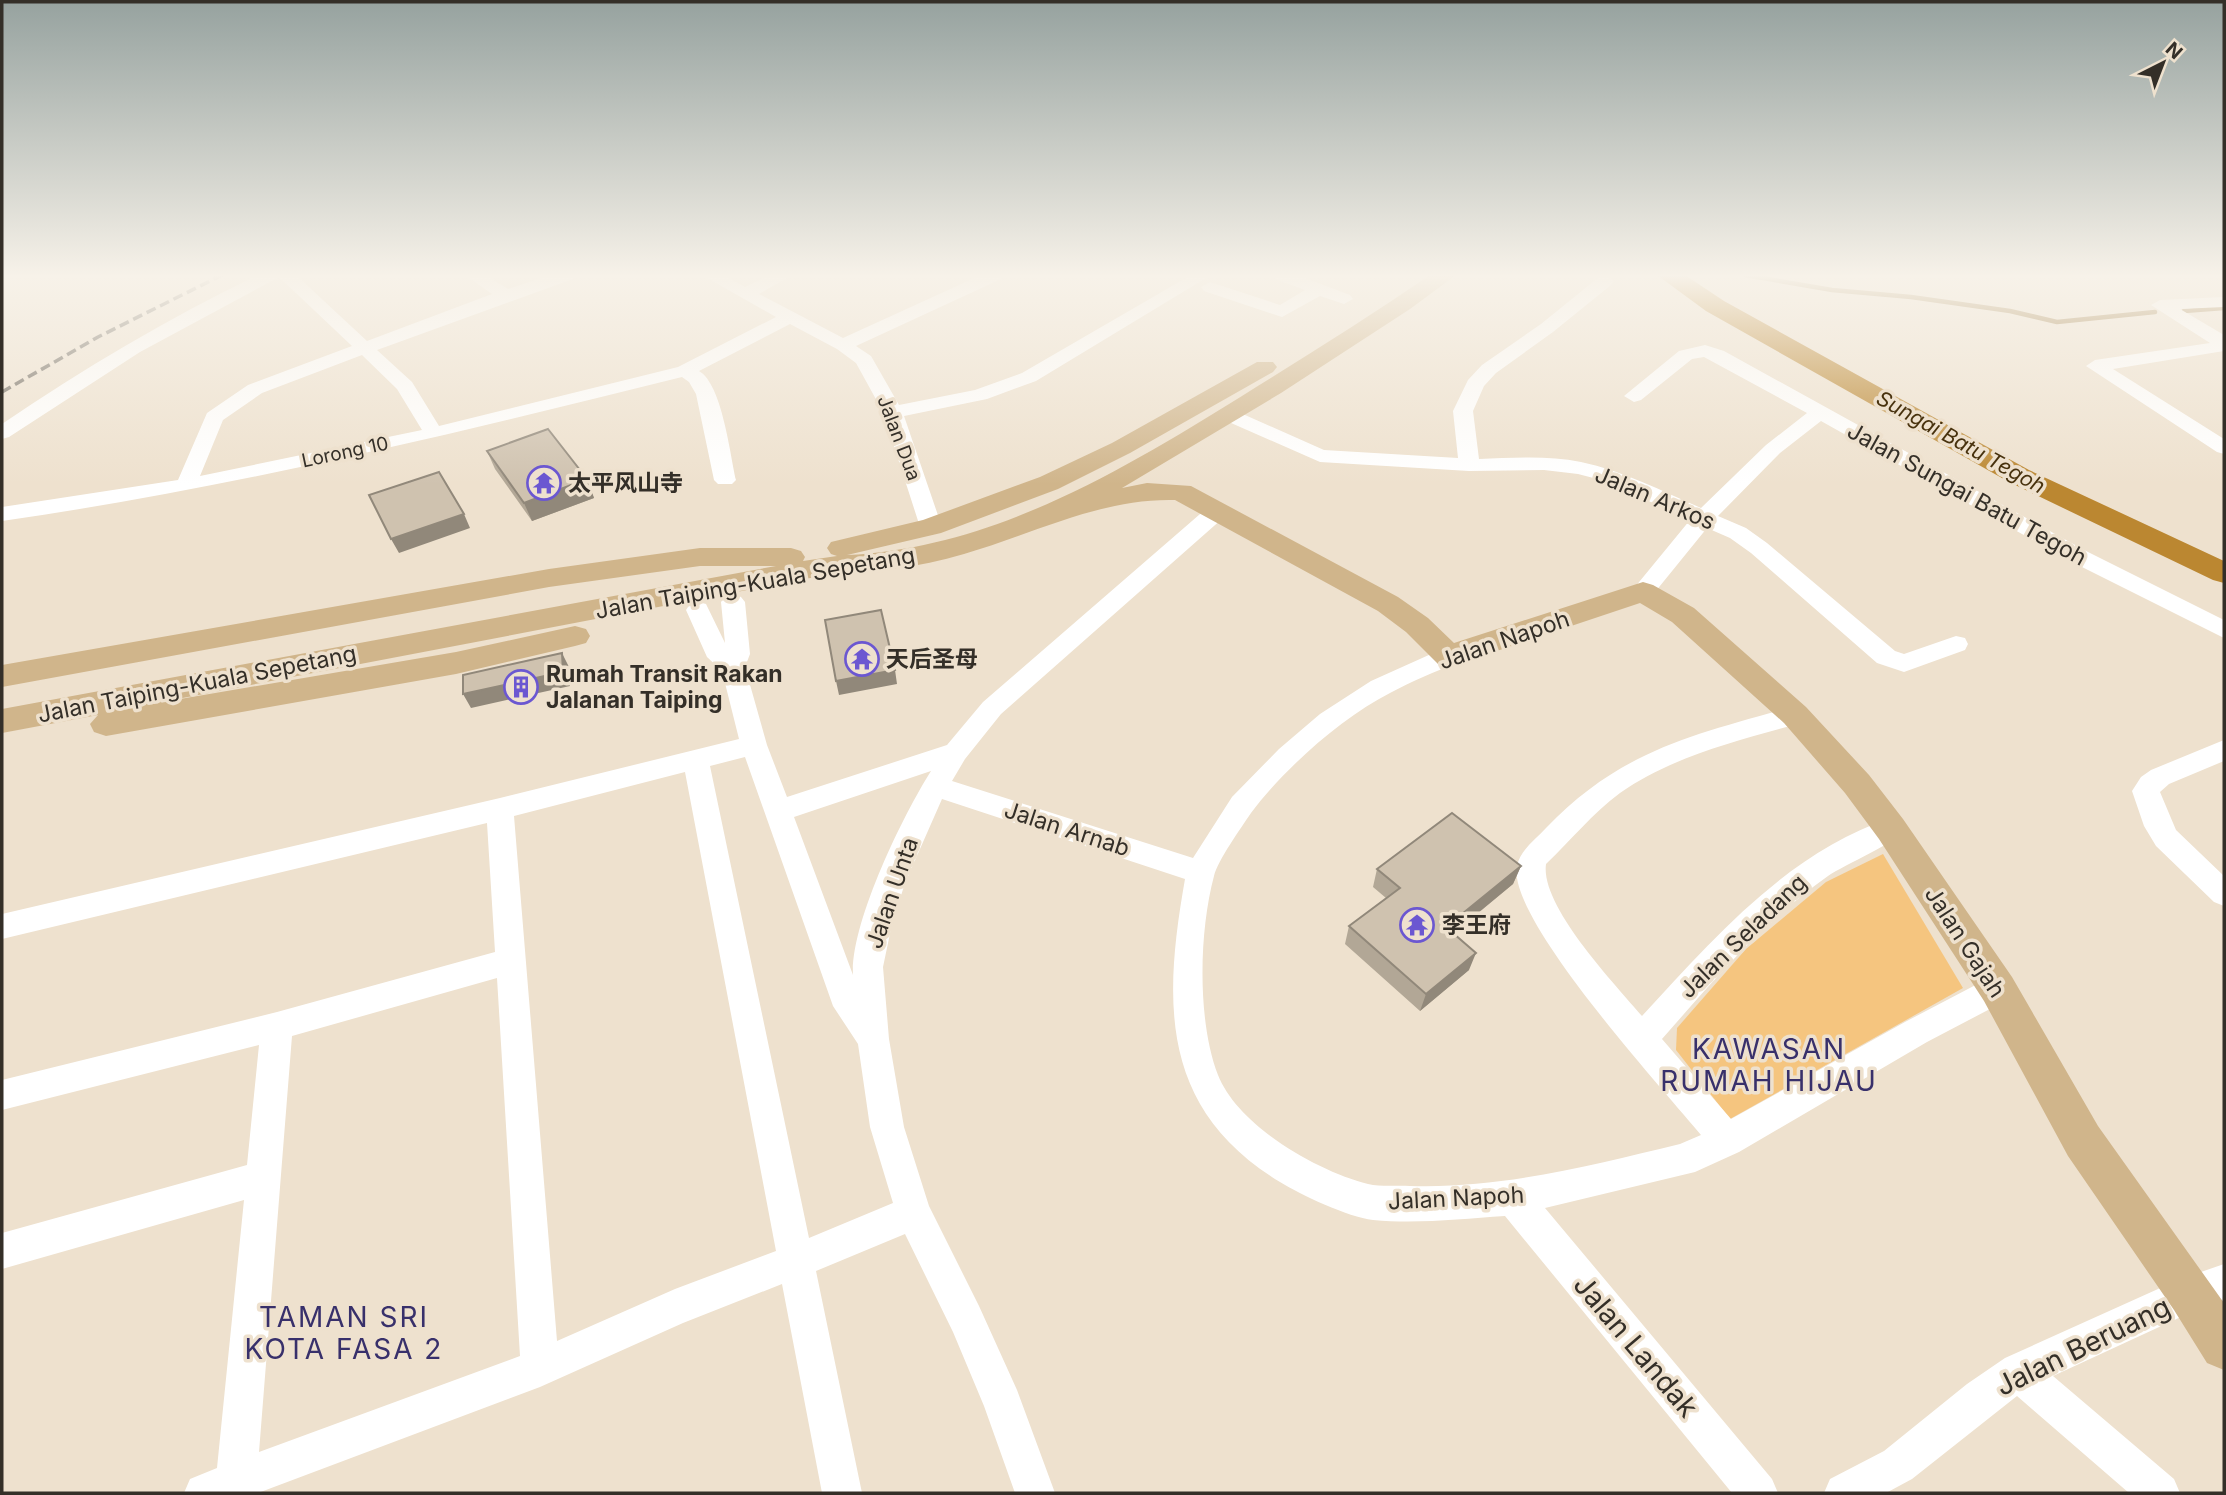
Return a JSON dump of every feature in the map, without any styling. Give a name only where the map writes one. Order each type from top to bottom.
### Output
[{"type":"main road","name":"Jalan Taiping-Kuala Sepetang","points":[[2,721],[69,698],[688,575],[801,558],[931,527],[1049,483],[1098,460],[1304,345]]},
{"type":"main road","name":"Jalan Taiping-Kuala Sepetang","points":[[2,701],[69,698],[826,566],[905,559],[978,541],[1057,511],[1086,496],[1229,415],[1337,345]]},
{"type":"main road","points":[[1181,492],[1175,480],[1177,470],[1229,415]]},
{"type":"main road","points":[[1049,483],[1084,484],[1088,490],[1086,496]]},
{"type":"main road","points":[[1057,511],[1147,491],[1181,492],[1215,513],[1317,564],[1388,604],[1417,625],[1449,656]]},
{"type":"main road","points":[[2,676],[549,578],[700,557],[801,558]]},
{"type":"main road","points":[[2,744],[456,663],[829,582],[905,559]]},
{"type":"main road","name":"Jalan Napoh","points":[[1449,656],[1643,592]]},
{"type":"main road","name":"Jalan Gajah","points":[[1643,592],[1683,615],[1795,716],[1857,784],[1891,829],[1998,989],[2083,1141],[2208,1287],[2224,1346]]},
{"type":"street","points":[[2,433],[137,345]]},
{"type":"street","points":[[362,345],[405,386],[434,433]]},
{"type":"street","points":[[186,485],[214,417],[225,407],[255,389],[375,345]]},
{"type":"street","name":"Lorong 10","points":[[2,514],[186,485],[434,433],[685,370],[735,345]]},
{"type":"street","name":"Jalan Dua","points":[[843,345],[864,360],[892,412],[931,527]]},
{"type":"street","points":[[892,412],[980,395],[1029,377],[1089,345]]},
{"type":"street","points":[[1469,465],[1463,411],[1475,384],[1489,369],[1523,345]]},
{"type":"street","points":[[2221,345],[2203,350],[2095,366],[2224,448]]},
{"type":"street","points":[[2203,350],[2224,362]]},
{"type":"street","points":[[1633,396],[1686,355],[1697,351],[1713,354]]},
{"type":"street","name":"Jalan Sungai Batu Tegoh","points":[[1713,354],[2078,556],[2224,630]]},
{"type":"street","points":[[685,370],[697,378],[706,394],[725,480]]},
{"type":"street","points":[[1643,592],[1705,518],[1766,457],[1821,412]]},
{"type":"street","name":"Jalan Arkos","points":[[1229,415],[1320,456],[1469,465],[1544,464],[1579,468],[1612,477],[1738,533],[1886,657],[1904,663],[1956,645]]},
{"type":"street","name":"Jalan Unta","points":[[1035,1493],[998,1392],[966,1319],[913,1212],[887,1127],[873,1039],[868,967],[877,924],[891,883],[935,786],[956,752],[992,708],[1215,513]]},
{"type":"street","points":[[733,602],[738,654],[733,667],[754,746],[849,1006],[857,1021],[873,1039]]},
{"type":"street","points":[[698,610],[719,657],[733,667]]},
{"type":"street","name":"Jalan Napoh","points":[[1449,656],[1380,687],[1329,721],[1289,756],[1242,806],[1200,872],[1191,926],[1188,988],[1193,1038],[1204,1083],[1233,1125],[1270,1157],[1310,1181],[1370,1202],[1431,1204],[1513,1198],[1683,1160],[1727,1140],[1916,1032],[1998,989]]},
{"type":"street","points":[[1727,1140],[1574,958],[1538,903],[1531,879],[1531,866],[1536,856],[1590,802],[1636,769],[1694,746],[1795,716]]},
{"type":"street","points":[[2,926],[500,809],[754,746]]},
{"type":"street","points":[[2224,750],[2160,777],[2146,791],[2158,826],[2166,838],[2224,894]]},
{"type":"street","points":[[779,811],[956,752]]},
{"type":"street","points":[[696,761],[842,1493]]},
{"type":"street","name":"Jalan Arnab","points":[[935,786],[1200,872]]},
{"type":"street","points":[[500,809],[541,1368]]},
{"type":"street","name":"Jalan Seladang","points":[[1643,1038],[1726,947],[1768,906],[1811,870],[1870,837],[1891,829]]},
{"type":"street","points":[[818,919],[848,951],[868,967]]},
{"type":"street","points":[[2,1095],[277,1026],[511,961]]},
{"type":"street","points":[[220,1487],[257,1277],[277,1026]]},
{"type":"street","points":[[2,1251],[263,1178]]},
{"type":"street","name":"Jalan Landak","points":[[1513,1198],[1758,1493]]},
{"type":"street","points":[[220,1487],[541,1368],[675,1308],[913,1212]]},
{"type":"street","name":"Jalan Beruang","points":[[1844,1493],[1898,1465],[1981,1398],[2019,1372],[2208,1287]]},
{"type":"street","points":[[2019,1372],[2161,1493]]},
{"type":"shaded area","points":[[1883,854],[1963,988],[1730,1119],[1676,1050],[1677,1028],[1746,949],[1826,882]]},
{"type":"building","name":"太平风山寺","points":[[548,429],[587,479],[524,503],[487,451]]},
{"type":"building","points":[[439,472],[464,514],[391,539],[369,495]]},
{"type":"building","name":"天后圣母","points":[[881,610],[895,670],[836,681],[825,620]]},
{"type":"building","points":[[562,653],[563,672],[463,694],[463,675]]},
{"type":"building","name":"李王府","points":[[1452,813],[1521,866],[1446,927],[1476,953],[1426,994],[1349,926],[1400,888],[1377,869]]},
{"type":"waterway","name":"Sungai Batu Tegoh","points":[[1784,345],[2019,476],[2224,573]]},
{"type":"railway","points":[[2,392],[84,345]]},
{"type":"place","name":"太平风山寺","points":[[544,483]]},
{"type":"place","name":"天后圣母","points":[[862,659]]},
{"type":"place","name":"Rumah Transit Rakan Jalanan Taiping","points":[[521,687]]},
{"type":"place","name":"李王府","points":[[1417,925]]},
{"type":"district","name":"KAWASAN RUMAH HIJAU","points":[[1769,1065]]},
{"type":"district","name":"TAMAN SRI KOTA FASA 2","points":[[344,1333]]}]
